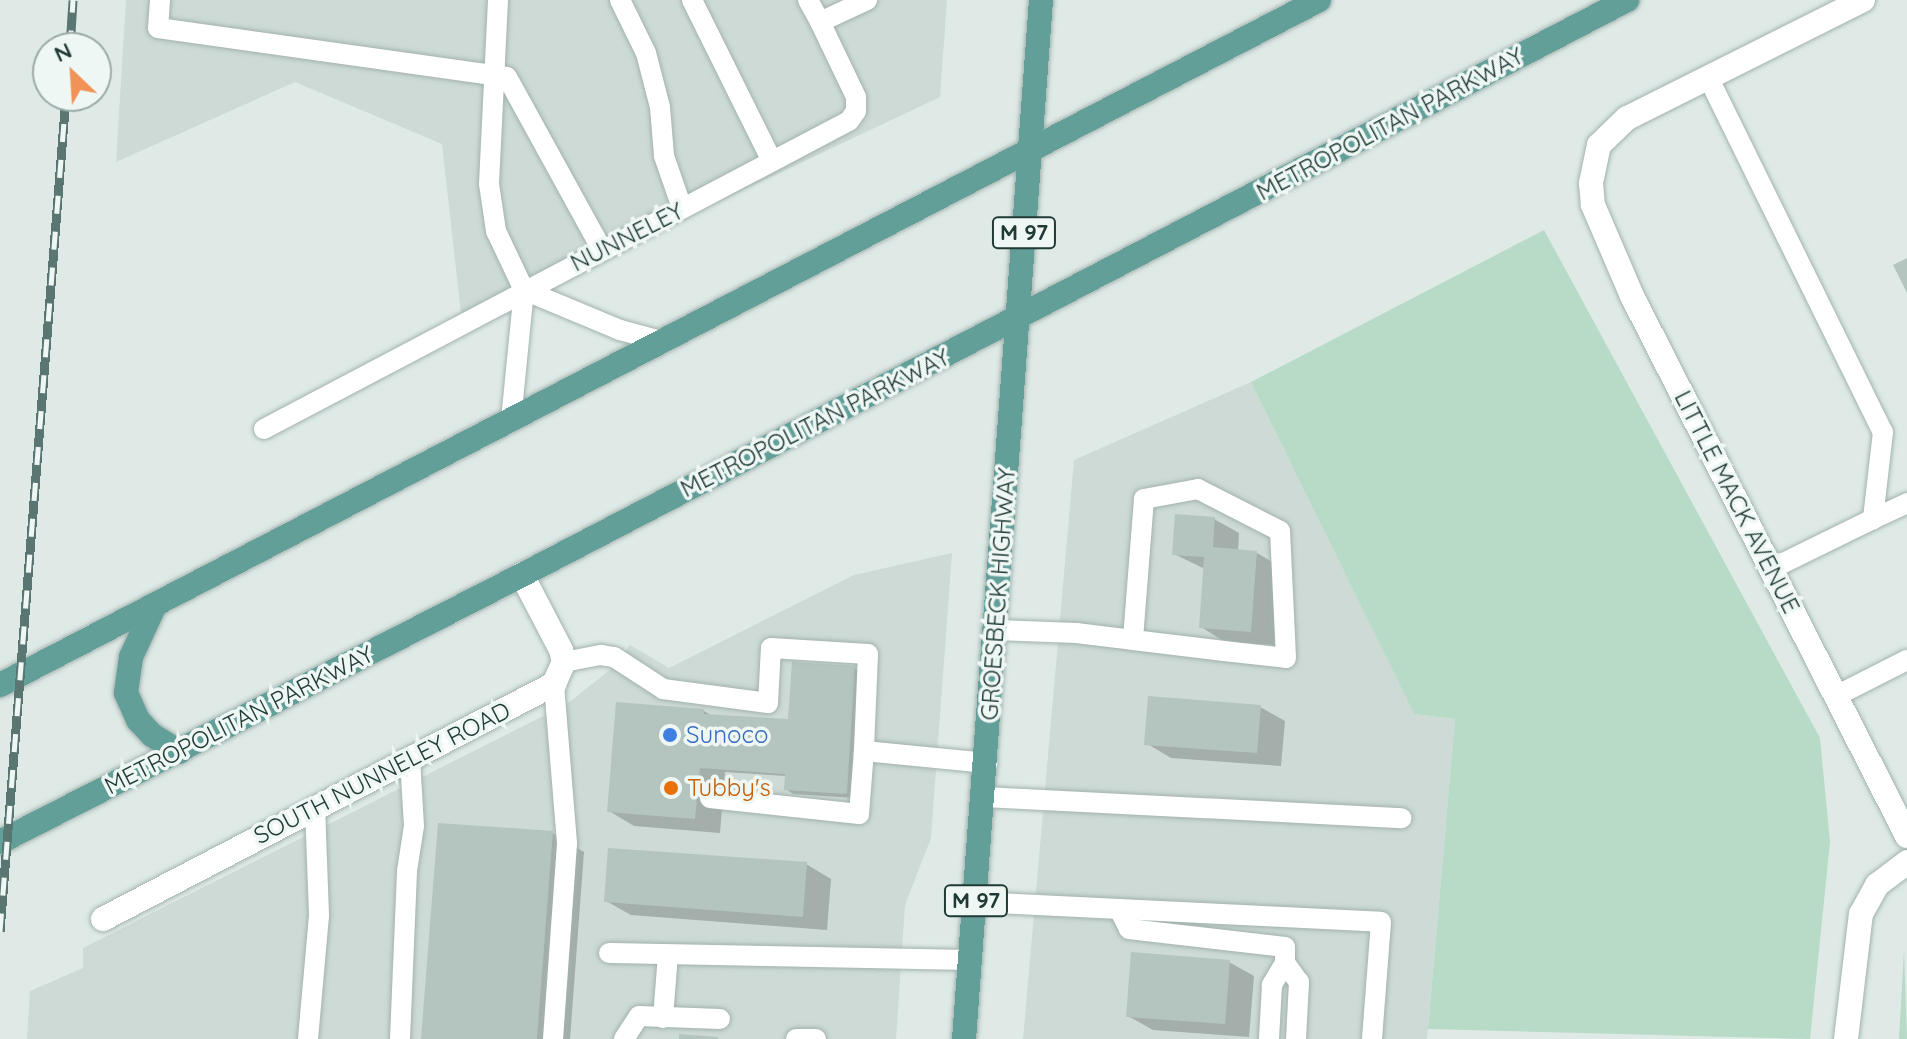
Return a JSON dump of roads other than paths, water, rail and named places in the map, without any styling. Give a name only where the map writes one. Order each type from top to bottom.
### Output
[{"type":"main road","name":"M 97","points":[[1030,148],[1041,0]]},
{"type":"main road","points":[[0,685],[1319,0]]},
{"type":"main road","name":"METROPOLITAN PARKWAY","points":[[0,842],[1017,319],[1627,0]]},
{"type":"main road","name":"GROESBECK HIGHWAY","points":[[964,1039],[987,763],[1030,148]]},
{"type":"main road","points":[[155,605],[131,657],[126,693],[138,720],[152,735],[179,752]]},
{"type":"street","points":[[1708,77],[1863,0]]},
{"type":"street","name":"LITTLE MACK AVENUE","points":[[1708,77],[1627,118],[1599,145],[1593,161],[1593,205],[1632,296],[1907,836]]},
{"type":"street","points":[[522,575],[559,673]]},
{"type":"street","name":"SOUTH NUNNELEY ROAD","points":[[103,919],[410,759],[559,673]]},
{"type":"street","points":[[1846,1039],[1861,914],[1877,885],[1907,862]]},
{"type":"lane","points":[[160,0],[158,28],[507,77],[515,86],[602,250]]},
{"type":"lane","points":[[498,0],[489,184],[496,231],[524,290],[511,420]]},
{"type":"lane","points":[[620,0],[646,53],[660,107],[664,156],[682,208]]},
{"type":"lane","points":[[692,0],[772,161]]},
{"type":"lane","points":[[808,0],[820,22],[867,0]]},
{"type":"lane","name":"NUNNELEY","points":[[264,429],[849,121],[856,111],[856,97],[820,22]]},
{"type":"lane","points":[[1708,77],[1883,432],[1873,519]]},
{"type":"lane","points":[[524,290],[620,330],[661,341]]},
{"type":"lane","points":[[996,630],[1076,633],[1133,640],[1286,658],[1280,531],[1198,489],[1144,499],[1133,640]]},
{"type":"lane","points":[[1771,569],[1907,503]]},
{"type":"lane","points":[[553,1039],[567,843],[559,673],[601,655],[614,657],[663,689],[768,703],[771,648],[868,654],[859,814],[710,798]]},
{"type":"lane","points":[[1836,696],[1907,660]]},
{"type":"lane","points":[[864,751],[987,763]]},
{"type":"lane","points":[[400,1039],[407,871],[414,826],[410,759]]},
{"type":"lane","points":[[984,797],[1401,818]]},
{"type":"lane","points":[[308,1039],[319,915],[315,808]]},
{"type":"lane","points":[[976,902],[1381,922],[1372,1039]]},
{"type":"lane","points":[[1119,909],[1129,929],[1285,947],[1285,963],[1272,985],[1269,1039]]},
{"type":"lane","points":[[609,953],[972,960]]},
{"type":"lane","points":[[663,1018],[668,955]]},
{"type":"lane","points":[[1285,963],[1299,982],[1296,1039]]},
{"type":"lane","points":[[624,1039],[639,1016],[720,1019]]},
{"type":"lane","points":[[796,1039],[816,1039]]},
{"type":"railway","points":[[71,32],[73,0]]},
{"type":"railway","points":[[0,931],[65,112]]},
{"type":"place","name":"Sunoco","points":[[670,735]]},
{"type":"place","name":"Tubby's","points":[[671,788]]}]
